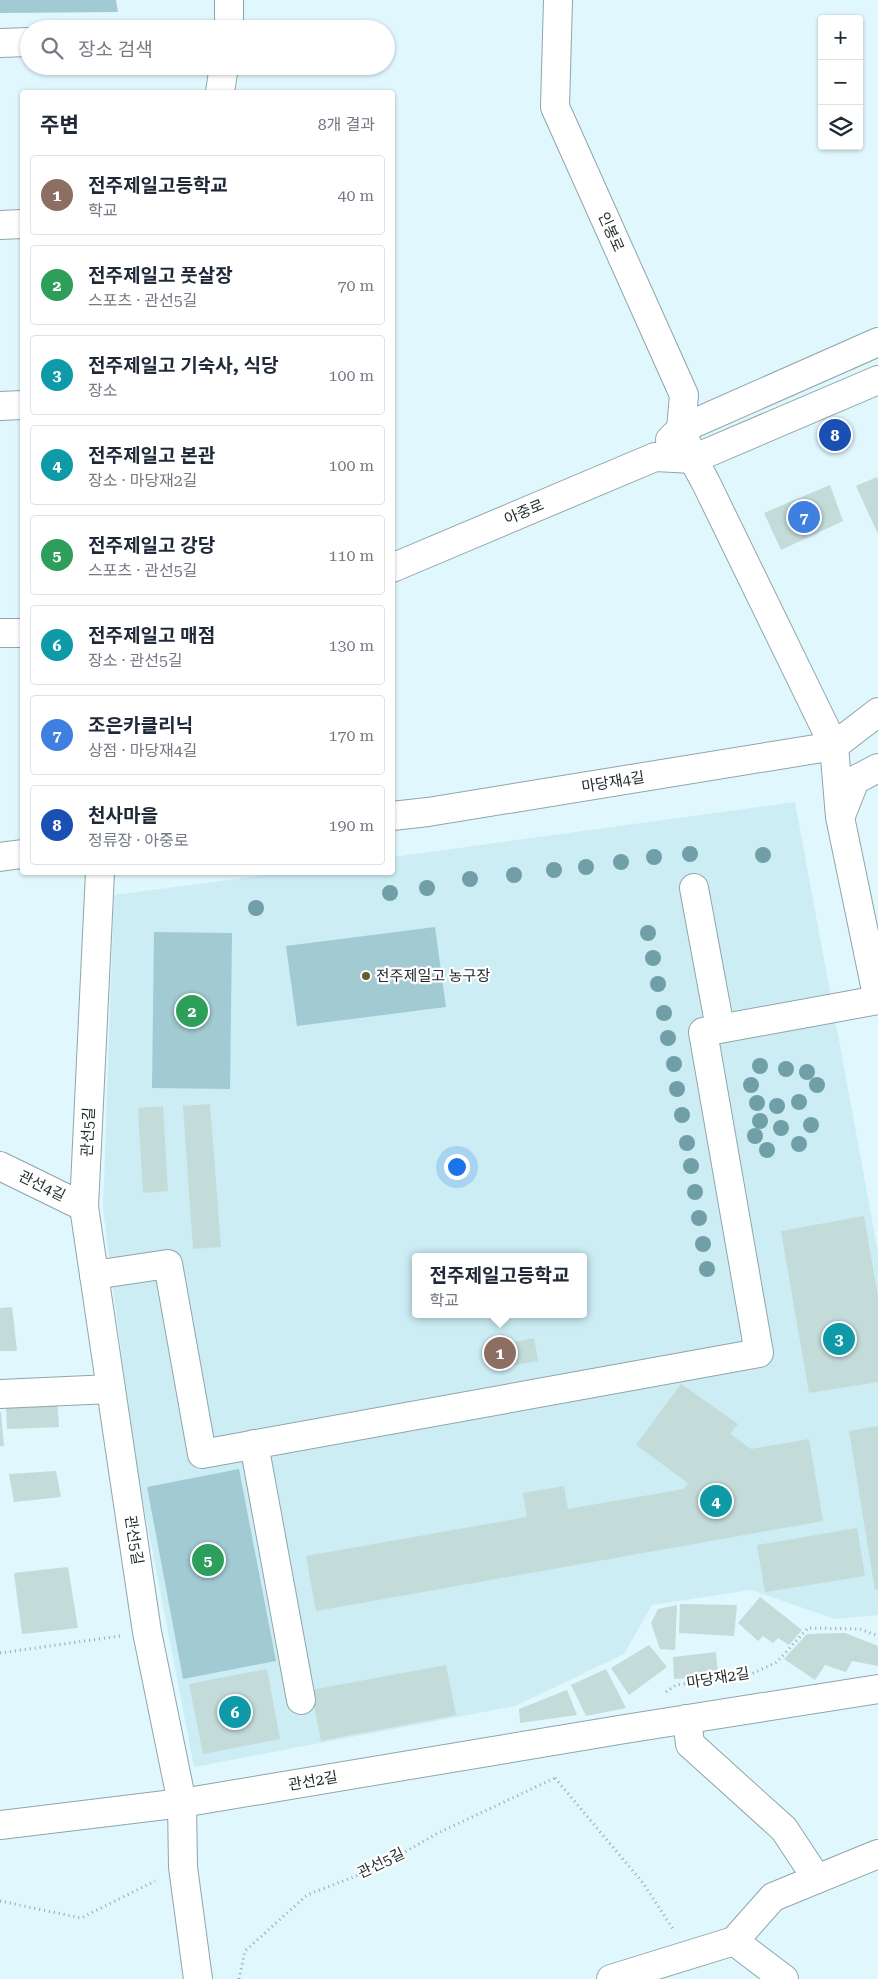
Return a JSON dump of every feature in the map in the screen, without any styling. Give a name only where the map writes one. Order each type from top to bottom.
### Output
[{"type":"street","points":[[229,0],[230,20]]},
{"type":"street","name":"인봉로","points":[[558,0],[555,107],[684,395],[681,429],[693,459]]},
{"type":"street","points":[[0,43],[20,42]]},
{"type":"street","points":[[220,90],[223,75]]},
{"type":"street","points":[[0,225],[20,224]]},
{"type":"street","name":"아중로","points":[[395,567],[655,456],[681,429],[878,342]]},
{"type":"street","name":"아중로","points":[[655,456],[693,459],[878,380]]},
{"type":"street","points":[[0,406],[20,406]]},
{"type":"street","points":[[94,1275],[168,1264],[202,1454],[760,1353],[703,1032],[878,1000],[840,817],[834,746],[706,482],[693,459]]},
{"type":"street","points":[[0,633],[20,633]]},
{"type":"street","name":"마당재4길","points":[[395,816],[428,812],[834,746],[878,712]]},
{"type":"street","points":[[840,817],[855,780],[878,768]]},
{"type":"street","points":[[0,856],[20,854]]},
{"type":"street","name":"관선5길","points":[[100,875],[84,1207],[147,1632],[182,1803],[183,1868],[198,1979]]},
{"type":"street","points":[[694,888],[720,1028]]},
{"type":"street","name":"관선4길","points":[[0,1166],[84,1207]]},
{"type":"street","points":[[0,1394],[111,1390]]},
{"type":"street","points":[[254,1444],[301,1700]]},
{"type":"street","points":[[816,1879],[784,1829],[690,1744],[687,1719],[878,1689]]},
{"type":"street","name":"관선2길","points":[[0,1825],[182,1803],[687,1719]]},
{"type":"street","points":[[611,1979],[673,1965],[734,1940],[774,1897],[878,1854]]},
{"type":"street","points":[[734,1940],[784,1979]]},
{"type":"path","name":"마당재2길","points":[[662,1695],[676,1685],[740,1677],[756,1672],[777,1662],[808,1628],[860,1629],[878,1636]]},
{"type":"path","points":[[0,1653],[147,1632]]},
{"type":"path","name":"관선5길","points":[[239,1979],[245,1951],[307,1895],[378,1867],[438,1833],[555,1778],[643,1883],[675,1933],[673,1965]]},
{"type":"path","points":[[0,1900],[81,1918],[183,1868]]},
{"type":"shaded area","points":[[0,0],[116,0],[118,12],[0,13]]},
{"type":"shaded area","points":[[795,802],[878,1252],[878,1615],[835,1619],[751,1590],[652,1605],[624,1654],[515,1706],[194,1767],[135,1460],[103,1209],[114,895],[265,875],[395,875],[395,857]]},
{"type":"shaded area","name":"전주제일고 농구장","points":[[435,927],[446,1007],[297,1026],[286,946]]},
{"type":"shaded area","points":[[154,932],[232,933],[230,1089],[152,1088]]},
{"type":"shaded area","points":[[239,1469],[276,1661],[183,1679],[147,1487]]},
{"type":"building","points":[[877,477],[878,479],[878,534],[856,486]]},
{"type":"building","points":[[830,485],[843,521],[781,550],[764,513]]},
{"type":"building","points":[[210,1104],[221,1247],[193,1249],[183,1106]]},
{"type":"building","points":[[163,1106],[168,1191],[143,1193],[138,1108]]},
{"type":"building","points":[[864,1216],[878,1297],[878,1382],[809,1393],[781,1231]]},
{"type":"building","points":[[12,1307],[17,1351],[0,1351],[0,1308]]},
{"type":"building","points":[[534,1338],[538,1361],[504,1367],[500,1345]]},
{"type":"building","points":[[681,1384],[738,1424],[730,1434],[751,1449],[809,1439],[823,1521],[316,1611],[306,1556],[527,1517],[523,1493],[564,1486],[568,1509],[684,1489],[688,1483],[636,1445]]},
{"type":"building","points":[[57,1398],[59,1427],[7,1429],[6,1403]]},
{"type":"building","points":[[1,1412],[4,1446],[0,1446]]},
{"type":"building","points":[[878,1426],[878,1589],[875,1590],[849,1431]]},
{"type":"building","points":[[56,1471],[61,1497],[14,1502],[9,1474]]},
{"type":"building","points":[[857,1528],[865,1576],[765,1592],[757,1545]]},
{"type":"building","points":[[68,1567],[78,1628],[22,1634],[14,1573]]},
{"type":"building","points":[[760,1597],[802,1630],[789,1645],[778,1638],[773,1643],[763,1636],[758,1641],[738,1623]]},
{"type":"building","points":[[680,1604],[737,1605],[734,1636],[679,1633]]},
{"type":"building","points":[[677,1605],[675,1650],[660,1649],[651,1623],[658,1609]]},
{"type":"building","points":[[845,1633],[878,1646],[878,1666],[852,1661],[846,1672],[825,1665],[815,1680],[784,1659],[807,1634]]},
{"type":"building","points":[[649,1645],[667,1667],[629,1695],[611,1668]]},
{"type":"building","points":[[716,1652],[718,1676],[674,1679],[673,1657]]},
{"type":"building","points":[[446,1665],[456,1715],[321,1741],[311,1690]]},
{"type":"building","points":[[267,1669],[280,1739],[203,1754],[189,1684]]},
{"type":"building","points":[[606,1669],[626,1708],[586,1716],[571,1685]]},
{"type":"building","points":[[567,1690],[577,1715],[520,1723],[519,1709]]},
{"type":"place","name":"천사마을","points":[[835,435]]},
{"type":"place","name":"조은카클리닉","points":[[804,517]]},
{"type":"place","name":"전주제일고 농구장","points":[[366,976]]},
{"type":"place","name":"전주제일고 풋살장","points":[[192,1011]]},
{"type":"place","name":"전주제일고 기숙사, 식당","points":[[839,1339]]},
{"type":"place","name":"전주제일고등학교","points":[[500,1353]]},
{"type":"place","name":"전주제일고 본관","points":[[716,1501]]},
{"type":"place","name":"전주제일고 강당","points":[[208,1560]]},
{"type":"place","name":"전주제일고 매점","points":[[235,1712]]}]
